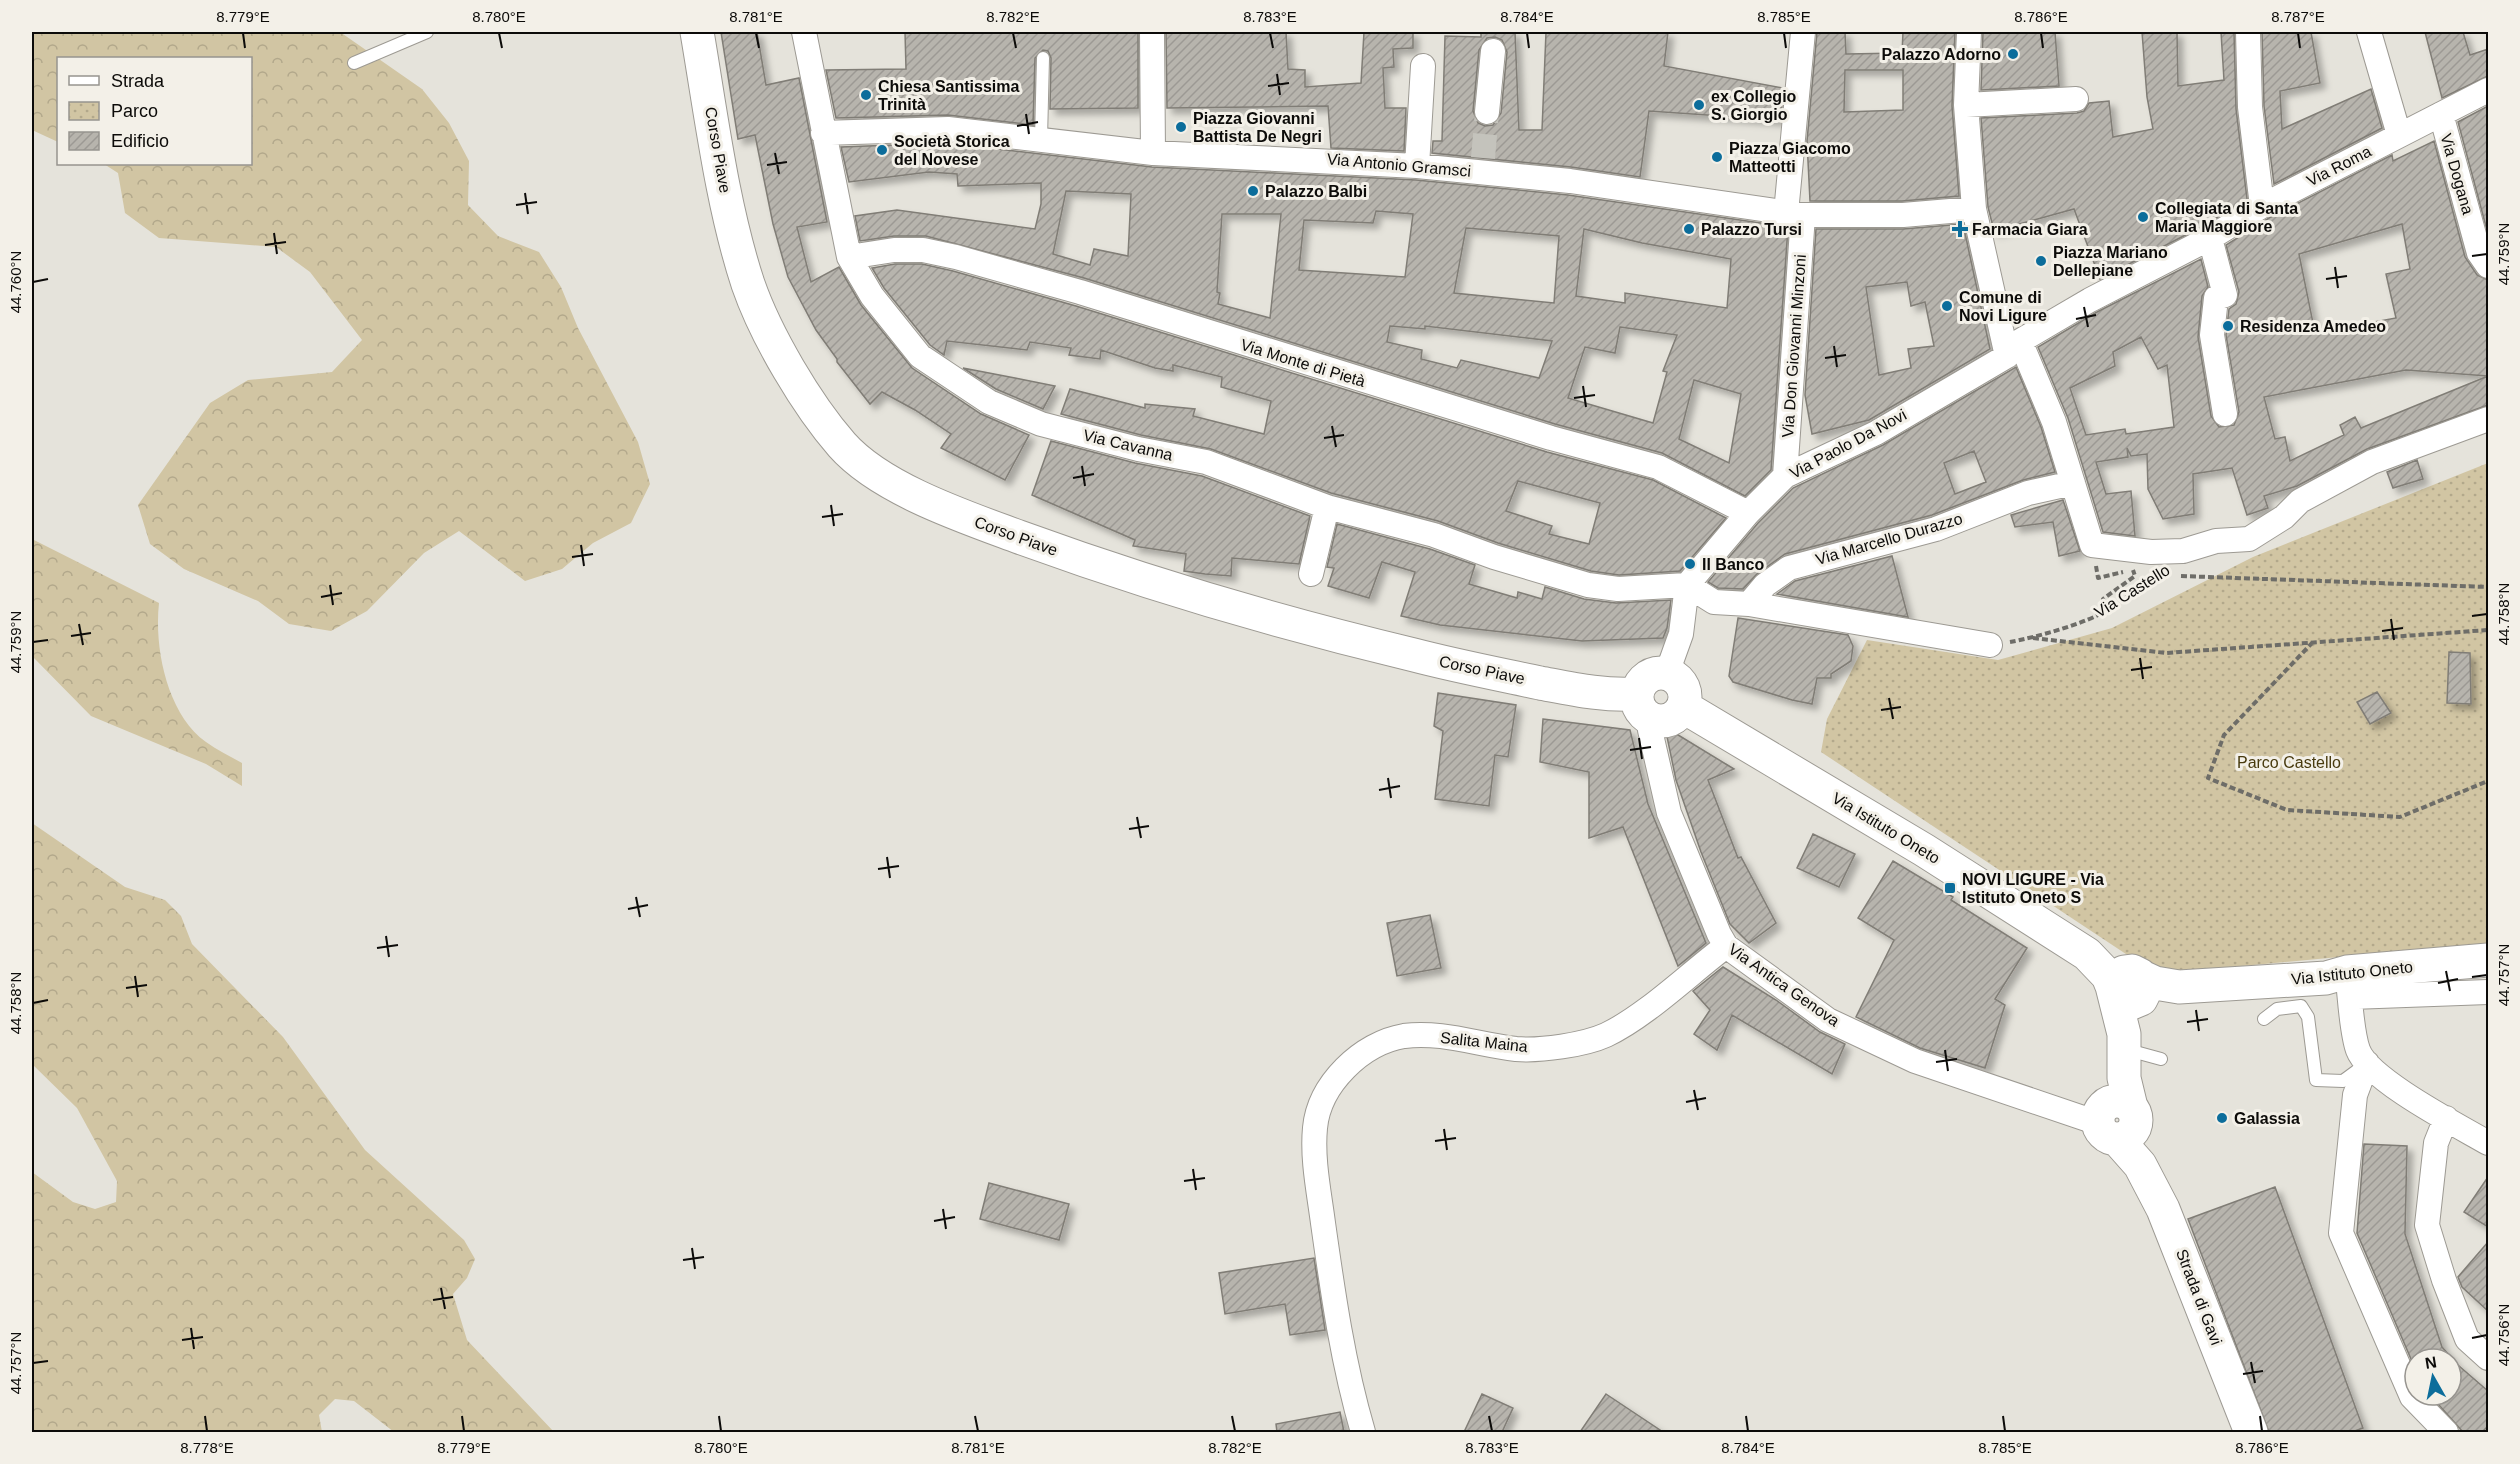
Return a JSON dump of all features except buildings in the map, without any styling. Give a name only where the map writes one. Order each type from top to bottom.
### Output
[{"type":"main road","name":"Corso Piave","points":[[697,32],[733,231],[749,288],[793,378],[844,447],[870,468],[900,487],[958,514],[1099,566],[1298,627],[1473,670],[1614,695],[1644,707]]},
{"type":"main road","points":[[1667,673],[1674,677],[1684,690],[1684,707],[1670,720],[1644,707],[1647,677],[1667,673]]},
{"type":"main road","name":"Via Istituto Oneto","points":[[1684,707],[1924,850],[2086,954],[2130,989],[2326,978],[2349,985],[2488,960]]},
{"type":"main road","points":[[2121,1095],[2130,989]]},
{"type":"main road","name":"Strada di Gavi","points":[[2121,1095],[2140,1165],[2187,1265],[2251,1432]]},
{"type":"street","name":"Via Cavanna","points":[[804,32],[849,257],[872,296],[921,356],[989,402],[1041,424],[1206,462],[1327,507],[1434,535],[1494,557],[1588,585],[1618,589],[1687,585]]},
{"type":"street","points":[[1152,32],[1153,153]]},
{"type":"street","name":"Via Don Giovanni Minzoni","points":[[1785,476],[1803,32]]},
{"type":"street","points":[[1969,32],[1966,105],[1974,209],[2014,348],[2054,422],[2092,545],[2151,552],[2183,551],[2216,541],[2249,539],[2283,517],[2300,501],[2372,462],[2488,419]]},
{"type":"street","points":[[2248,32],[2250,107],[2262,206]]},
{"type":"street","points":[[2370,37],[2399,135]]},
{"type":"street","points":[[1487,112],[1493,51]]},
{"type":"street","points":[[1417,166],[1423,66]]},
{"type":"street","name":"Via Roma","points":[[2014,348],[2090,300],[2210,238],[2262,206],[2488,90]]},
{"type":"street","points":[[1966,105],[2076,99]]},
{"type":"street","name":"Via Dogana","points":[[2441,114],[2479,253],[2488,266]]},
{"type":"street","name":"Via Antonio Gramsci","points":[[823,133],[948,129],[1153,153],[1417,166],[1482,165],[1795,214],[1903,215],[1974,209]]},
{"type":"street","points":[[2210,238],[2224,296],[2216,298],[2212,335],[2225,414]]},
{"type":"street","name":"Via Monte di Pietà","points":[[849,257],[894,250],[923,250],[956,257],[1068,289],[1551,438],[1658,467],[1691,481],[1748,513]]},
{"type":"street","name":"Via Paolo Da Novi","points":[[1687,585],[1748,513],[1785,476],[1876,433],[2014,348]]},
{"type":"street","name":"Via Marcello Durazzo","points":[[1749,604],[1765,585],[1789,568],[1936,529],[2028,493],[2073,483]]},
{"type":"street","points":[[1311,574],[1327,507]]},
{"type":"street","points":[[1667,673],[1681,634],[1687,585],[1714,602],[1749,604],[1990,645]]},
{"type":"street","name":"Via Antica Genova","points":[[1644,707],[1669,813],[1726,946],[1828,1020],[1916,1061],[2121,1095]]},
{"type":"street","name":"Salita Maina","points":[[1363,1432],[1347,1377],[1316,1169],[1315,1126],[1326,1095],[1341,1072],[1370,1046],[1404,1036],[1449,1036],[1518,1049],[1570,1045],[1605,1035],[1638,1014],[1726,946]]},
{"type":"street","points":[[2488,992],[2349,985],[2358,1050],[2367,1063],[2390,1083],[2488,1143]]},
{"type":"street","points":[[2367,1063],[2355,1095],[2341,1233],[2412,1397],[2446,1432]]},
{"type":"street","points":[[2446,1118],[2436,1143],[2427,1225],[2444,1280],[2467,1339],[2488,1358]]},
{"type":"lane","points":[[354,63],[427,32]]},
{"type":"lane","points":[[1041,139],[1043,58]]},
{"type":"lane","points":[[2264,1019],[2277,1009],[2301,1006],[2308,1017],[2316,1080],[2343,1080],[2367,1063]]},
{"type":"lane","points":[[2121,1095],[2139,1053],[2161,1059]]},
{"type":"path","points":[[2092,545],[2098,578],[2133,570],[2135,576],[2103,599],[2105,612]]},
{"type":"path","name":"Via Castello","points":[[1990,645],[2033,638],[2105,612],[2138,585],[2164,571]]},
{"type":"path","points":[[2157,575],[2168,575]]},
{"type":"path","points":[[2180,576],[2488,587]]},
{"type":"path","points":[[2033,638],[2166,653],[2488,630]]},
{"type":"path","points":[[2313,642],[2224,735],[2208,778],[2287,810],[2400,817],[2488,781]]},
{"type":"green space","points":[[32,32],[340,32],[422,89],[449,123],[469,161],[468,205],[498,236],[539,252],[561,287],[578,328],[638,442],[650,484],[631,523],[593,543],[562,569],[525,581],[459,531],[424,553],[367,611],[331,631],[289,624],[258,601],[184,569],[150,544],[138,505],[210,403],[248,380],[332,372],[362,340],[310,272],[276,247],[159,238],[125,213],[118,173],[106,165],[252,165],[252,57],[57,57],[57,142],[32,130]]},
{"type":"green space","name":"Parco Castello","points":[[2488,463],[2488,943],[2221,968],[2178,970],[2141,964],[1821,752],[1827,719],[1867,640],[1998,660],[2112,628],[2253,557]]},
{"type":"green space","points":[[32,539],[159,603],[161,659],[173,698],[193,730],[210,745],[242,763],[242,786],[206,764],[91,716],[32,656]]},
{"type":"green space","points":[[32,823],[125,887],[165,900],[181,916],[192,944],[283,1037],[365,1150],[464,1240],[475,1259],[467,1278],[453,1294],[467,1340],[554,1432],[394,1432],[354,1401],[335,1399],[319,1415],[322,1432],[32,1432],[32,1172],[73,1202],[95,1209],[116,1202],[117,1181],[77,1108],[32,1064]]},
{"type":"tunnel","points":[[1483,158],[1487,112]]},
{"type":"place","name":"Palazzo Adorno","points":[[2013,54]]},
{"type":"place","name":"Chiesa Santissima Trinità","points":[[866,95]]},
{"type":"place","name":"ex Collegio S. Giorgio","points":[[1699,105]]},
{"type":"place","name":"Piazza Giovanni Battista De Negri","points":[[1181,127]]},
{"type":"place","name":"Società Storica del Novese","points":[[882,150]]},
{"type":"place","name":"Piazza Giacomo Matteotti","points":[[1717,157]]},
{"type":"place","name":"Palazzo Balbi","points":[[1253,191]]},
{"type":"place","name":"Collegiata di Santa Maria Maggiore","points":[[2143,217]]},
{"type":"place","name":"Palazzo Tursi","points":[[1689,229]]},
{"type":"place","name":"Farmacia Giara","points":[[1960,229]]},
{"type":"place","name":"Piazza Mariano Dellepiane","points":[[2041,261]]},
{"type":"place","name":"Comune di Novi Ligure","points":[[1947,306]]},
{"type":"place","name":"Residenza Amedeo","points":[[2228,326]]},
{"type":"place","name":"Il Banco","points":[[1690,564]]},
{"type":"place","name":"NOVI LIGURE - Via Istituto Oneto S","points":[[1950,888]]},
{"type":"place","name":"Galassia","points":[[2222,1118]]}]
